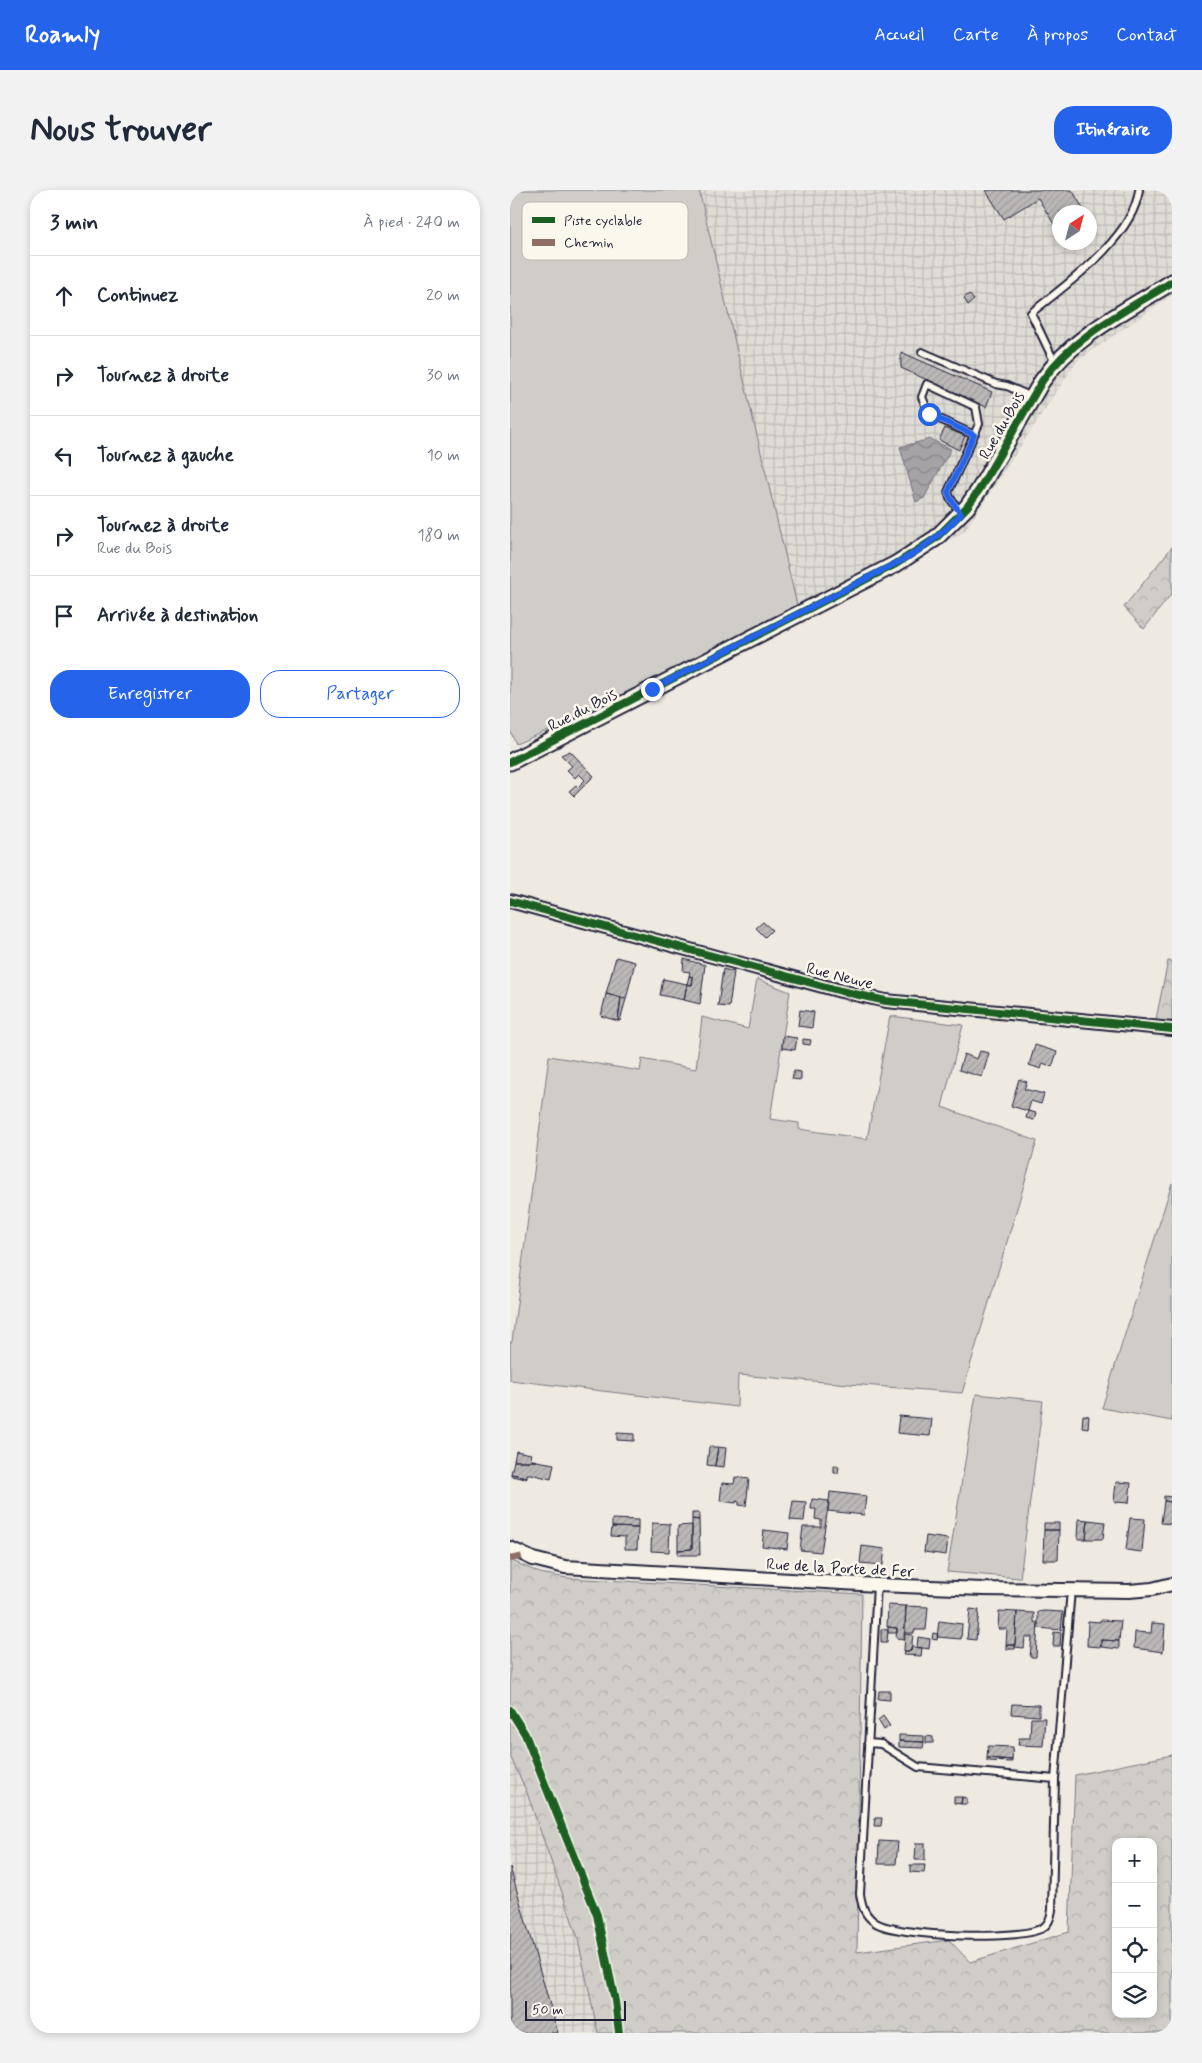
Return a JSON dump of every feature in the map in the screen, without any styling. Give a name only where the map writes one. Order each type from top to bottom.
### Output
[{"type":"street","name":"Rue du Bois","points":[[510,762],[906,558],[936,538],[961,514],[979,490],[1032,397],[1055,363],[1079,342],[1172,282]]},
{"type":"street","name":"Rue Neuve","points":[[510,902],[841,991],[886,1001],[1172,1029]]},
{"type":"street","name":"Rue de la Porte de Fer","points":[[510,1548],[524,1556],[543,1562],[576,1568],[876,1585],[1142,1590],[1172,1584]]},
{"type":"lane","points":[[1055,363],[1031,313],[1073,279],[1107,247],[1121,230],[1137,204],[1139,190]]},
{"type":"lane","points":[[922,352],[996,384],[1007,386],[1032,397]]},
{"type":"lane","points":[[961,514],[948,492],[974,435],[979,424],[976,407],[927,384],[922,396],[929,414],[974,435]]},
{"type":"lane","points":[[876,1585],[860,1894],[862,1905],[870,1918],[878,1924],[890,1928],[960,1936],[1001,1936],[1026,1933],[1043,1928],[1048,1923],[1052,1910],[1055,1779],[1071,1590]]},
{"type":"lane","points":[[868,1743],[881,1744],[918,1767],[1055,1779]]},
{"type":"shaded area","points":[[699,190],[1172,190],[1172,295],[1076,362],[964,532],[801,622]]},
{"type":"shaded area","points":[[510,1756],[526,1790],[577,1935],[598,2033],[510,2033]]},
{"type":"green space","points":[[510,190],[699,190],[801,622],[516,744],[510,730]]},
{"type":"green space","points":[[1172,547],[1172,593],[1144,629],[1124,607]]},
{"type":"green space","points":[[1168,961],[1172,961],[1172,1026],[1155,1024]]},
{"type":"green space","points":[[757,979],[790,992],[770,1119],[799,1123],[799,1129],[867,1139],[890,1016],[963,1025],[942,1107],[1037,1141],[962,1393],[738,1375],[737,1407],[510,1380],[510,1342],[512,1342],[549,1056],[640,1071],[642,1059],[696,1069],[702,1017],[748,1029]]},
{"type":"green space","points":[[1172,1183],[1172,1421],[1102,1408]]},
{"type":"green space","points":[[976,1394],[1043,1401],[1020,1578],[947,1572]]},
{"type":"green space","points":[[510,1560],[540,1573],[567,1578],[862,1594],[857,1952],[949,1940],[970,1962],[1069,1932],[1075,1775],[1172,1755],[1172,2033],[598,2033],[577,1935],[526,1790],[510,1756]]},
{"type":"water","points":[[930,439],[951,449],[924,498],[916,502],[900,447]]},
{"type":"building","points":[[1072,190],[1081,205],[1052,205],[1052,221],[1038,198],[1004,219],[986,191]]},
{"type":"building","points":[[969,294],[974,300],[968,305],[964,298]]},
{"type":"building","points":[[901,352],[992,392],[986,407],[901,368]]},
{"type":"building","points":[[945,428],[965,436],[959,450],[939,440]]},
{"type":"building","points":[[570,751],[594,776],[574,796],[569,791],[576,785],[578,787],[585,780],[579,774],[575,778],[567,770],[572,766],[561,755]]},
{"type":"building","points":[[763,922],[772,930],[765,937],[756,928]]},
{"type":"building","points":[[616,957],[635,962],[626,999],[606,994]]},
{"type":"building","points":[[684,959],[705,965],[700,1004],[684,1000],[687,984],[692,985],[693,977],[689,976],[690,972],[683,971]]},
{"type":"building","points":[[723,969],[734,972],[729,1007],[718,1006]]},
{"type":"building","points":[[689,976],[693,977],[692,985],[687,984]]},
{"type":"building","points":[[663,979],[687,984],[684,1000],[660,995]]},
{"type":"building","points":[[606,994],[621,997],[618,1021],[601,1016]]},
{"type":"building","points":[[621,997],[626,999],[620,1021],[618,1021]]},
{"type":"building","points":[[800,1010],[814,1012],[812,1028],[798,1026]]},
{"type":"building","points":[[783,1036],[797,1038],[795,1050],[782,1048]]},
{"type":"building","points":[[803,1039],[811,1040],[810,1045],[803,1044]]},
{"type":"building","points":[[1035,1045],[1057,1052],[1052,1067],[1043,1063],[1041,1069],[1029,1065]]},
{"type":"building","points":[[980,1051],[989,1053],[982,1077],[959,1070],[964,1054],[977,1059]]},
{"type":"building","points":[[794,1071],[801,1072],[801,1080],[792,1079]]},
{"type":"building","points":[[1019,1079],[1027,1082],[1024,1089],[1044,1094],[1041,1104],[1031,1101],[1028,1111],[1011,1106]]},
{"type":"building","points":[[1028,1111],[1036,1113],[1034,1120],[1026,1118]]},
{"type":"building","points":[[1083,1415],[1089,1416],[1088,1428],[1082,1427]]},
{"type":"building","points":[[899,1416],[932,1419],[930,1436],[897,1433]]},
{"type":"building","points":[[617,1433],[634,1434],[634,1441],[617,1440]]},
{"type":"building","points":[[709,1447],[718,1447],[715,1466],[707,1465]]},
{"type":"building","points":[[718,1447],[726,1448],[724,1467],[715,1466]]},
{"type":"building","points":[[516,1451],[531,1454],[530,1459],[537,1461],[514,1461]]},
{"type":"building","points":[[514,1461],[537,1461],[554,1464],[551,1479],[531,1474],[527,1474],[527,1477],[511,1474]]},
{"type":"building","points":[[834,1466],[839,1466],[838,1473],[834,1473]]},
{"type":"building","points":[[511,1474],[527,1477],[526,1479],[511,1476]]},
{"type":"building","points":[[735,1477],[749,1479],[746,1506],[739,1505],[739,1502],[736,1501],[736,1503],[720,1501],[722,1483],[734,1484]]},
{"type":"building","points":[[1116,1482],[1131,1483],[1129,1503],[1114,1502]]},
{"type":"building","points":[[830,1492],[866,1496],[864,1515],[828,1511]]},
{"type":"building","points":[[1164,1496],[1172,1497],[1172,1502],[1164,1501]]},
{"type":"building","points":[[812,1499],[829,1501],[821,1552],[800,1550],[803,1527],[821,1527],[821,1520],[815,1519],[816,1509],[811,1509]]},
{"type":"building","points":[[793,1501],[806,1502],[804,1521],[790,1520]]},
{"type":"building","points":[[1164,1501],[1172,1502],[1172,1524],[1161,1523]]},
{"type":"building","points":[[692,1513],[699,1513],[699,1520],[692,1519]]},
{"type":"building","points":[[1130,1518],[1145,1519],[1142,1552],[1126,1550]]},
{"type":"building","points":[[612,1519],[638,1520],[638,1528],[612,1527]]},
{"type":"building","points":[[692,1519],[699,1520],[700,1555],[678,1555],[678,1550],[692,1549]]},
{"type":"building","points":[[1079,1519],[1088,1520],[1086,1539],[1078,1539]]},
{"type":"building","points":[[1088,1520],[1105,1522],[1103,1539],[1086,1539]]},
{"type":"building","points":[[652,1523],[670,1524],[669,1552],[651,1551]]},
{"type":"building","points":[[1044,1523],[1059,1523],[1059,1530],[1044,1530]]},
{"type":"building","points":[[692,1525],[692,1549],[678,1550],[678,1526]]},
{"type":"building","points":[[612,1527],[638,1528],[637,1549],[625,1549],[625,1537],[611,1536]]},
{"type":"building","points":[[764,1530],[789,1533],[787,1549],[762,1546]]},
{"type":"building","points":[[1044,1530],[1059,1530],[1058,1560],[1043,1560]]},
{"type":"building","points":[[926,1536],[948,1539],[946,1555],[924,1552]]},
{"type":"building","points":[[862,1546],[885,1549],[883,1565],[860,1563]]},
{"type":"building","points":[[888,1605],[906,1606],[904,1639],[896,1638],[897,1628],[887,1627]]},
{"type":"building","points":[[906,1606],[928,1607],[926,1630],[914,1630],[914,1633],[905,1633]]},
{"type":"building","points":[[970,1609],[979,1610],[976,1640],[967,1639]]},
{"type":"building","points":[[999,1611],[1017,1612],[1015,1645],[1006,1645],[1007,1629],[998,1629]]},
{"type":"building","points":[[1017,1612],[1034,1613],[1034,1622],[1038,1623],[1036,1657],[1030,1657],[1032,1637],[1025,1637],[1024,1648],[1015,1647]]},
{"type":"building","points":[[1038,1612],[1063,1612],[1061,1630],[1038,1628]]},
{"type":"building","points":[[1100,1620],[1121,1621],[1119,1641],[1101,1640],[1101,1647],[1087,1646],[1088,1621],[1100,1622]]},
{"type":"building","points":[[939,1621],[962,1624],[961,1639],[937,1637]]},
{"type":"building","points":[[1152,1623],[1165,1624],[1163,1652],[1134,1648],[1135,1632],[1151,1633]]},
{"type":"building","points":[[888,1627],[897,1628],[897,1633],[888,1633]]},
{"type":"building","points":[[881,1629],[888,1630],[887,1642],[881,1642]]},
{"type":"building","points":[[1054,1632],[1061,1633],[1060,1646],[1053,1646]]},
{"type":"building","points":[[933,1633],[938,1634],[937,1640],[932,1639]]},
{"type":"building","points":[[905,1634],[913,1635],[911,1651],[904,1651]]},
{"type":"building","points":[[918,1637],[930,1639],[929,1649],[917,1647]]},
{"type":"building","points":[[1101,1640],[1119,1641],[1119,1649],[1101,1647]]},
{"type":"building","points":[[1006,1645],[1015,1645],[1015,1649],[1006,1649]]},
{"type":"building","points":[[911,1647],[922,1648],[921,1656],[903,1655],[904,1651],[911,1651]]},
{"type":"building","points":[[879,1691],[890,1691],[890,1700],[878,1699]]},
{"type":"building","points":[[1012,1704],[1039,1705],[1039,1716],[1011,1714]]},
{"type":"building","points":[[883,1716],[890,1726],[884,1730],[878,1720]]},
{"type":"building","points":[[1031,1718],[1045,1718],[1043,1746],[1018,1745],[1019,1738],[1030,1738]]},
{"type":"building","points":[[899,1735],[924,1736],[924,1742],[899,1741]]},
{"type":"building","points":[[926,1736],[933,1737],[933,1743],[926,1743]]},
{"type":"building","points":[[899,1741],[924,1742],[923,1748],[899,1747]]},
{"type":"building","points":[[988,1746],[1013,1747],[1012,1760],[987,1758]]},
{"type":"building","points":[[987,1758],[1012,1760],[1012,1762],[987,1761]]},
{"type":"building","points":[[954,1797],[962,1797],[961,1804],[954,1803]]},
{"type":"building","points":[[962,1797],[967,1798],[967,1804],[961,1804]]},
{"type":"building","points":[[875,1818],[882,1818],[881,1826],[874,1826]]},
{"type":"building","points":[[879,1841],[898,1842],[896,1864],[878,1864]]},
{"type":"building","points":[[916,1843],[925,1843],[925,1860],[915,1860]]},
{"type":"building","points":[[910,1865],[925,1865],[924,1873],[910,1872]]},
{"type":"building","points":[[510,1867],[558,2033],[510,2033]]},
{"type":"marked path","points":[[510,1559],[524,1556]]},
{"type":"cycle path","points":[[510,762],[896,564],[936,538],[967,507],[979,490],[1042,381],[1055,365],[1085,337],[1172,282]]},
{"type":"cycle path","points":[[510,901],[841,991],[886,1001],[1172,1029]]},
{"type":"cycle path","points":[[510,1710],[525,1734],[597,1915],[615,2001],[619,2033]]},
{"type":"route","points":[[652,689],[916,553],[952,524],[961,514],[948,492],[974,435],[929,414]]}]
